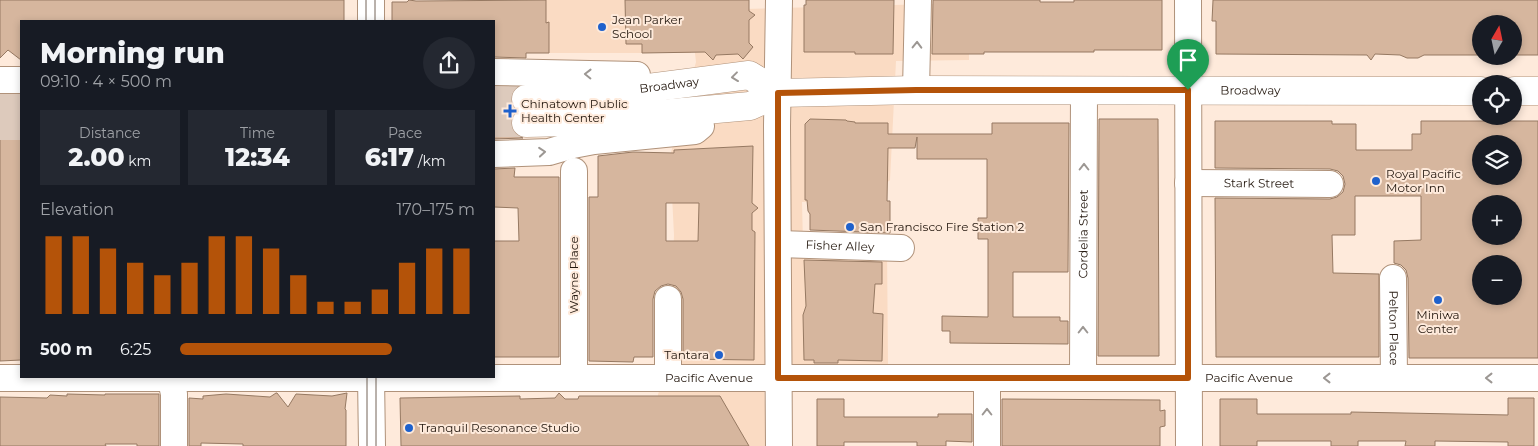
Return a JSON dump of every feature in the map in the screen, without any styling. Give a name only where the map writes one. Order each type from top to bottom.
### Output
[{"type":"main road","name":"Broadway","points":[[778,93],[748,75],[648,81],[526,111],[571,122],[703,118],[750,106],[778,93],[916,90],[1472,91]]},
{"type":"main road","points":[[1522,91],[1538,91]]},
{"type":"street","points":[[371,0],[371,20]]},
{"type":"street","points":[[778,0],[779,446]]},
{"type":"street","points":[[916,90],[918,0]]},
{"type":"street","points":[[1188,0],[1189,446]]},
{"type":"street","name":"Broadway","points":[[495,72],[648,81]]},
{"type":"street","points":[[0,80],[20,80]]},
{"type":"street","name":"Cordelia Street","points":[[1083,378],[1084,90]]},
{"type":"street","name":"Broadway","points":[[495,154],[549,152],[594,141],[696,131],[703,118]]},
{"type":"street","name":"Wayne Place","points":[[574,171],[574,378]]},
{"type":"street","name":"Stark Street","points":[[1188,183],[1330,184]]},
{"type":"street","name":"Fisher Alley","points":[[778,244],[901,248]]},
{"type":"street","name":"Pelton Place","points":[[1393,278],[1394,378]]},
{"type":"street","points":[[668,299],[668,378]]},
{"type":"street","name":"Pacific Avenue","points":[[0,378],[20,378]]},
{"type":"street","points":[[170,378],[174,394],[174,446]]},
{"type":"street","points":[[371,378],[372,446]]},
{"type":"street","name":"Pacific Avenue","points":[[495,378],[1538,378]]},
{"type":"street","points":[[986,446],[987,378]]},
{"type":"shaded area","points":[[514,0],[690,0],[705,10],[969,3],[969,60],[896,61],[890,180],[867,199],[802,202],[803,244],[887,246],[888,364],[763,365],[767,446],[656,446],[658,394],[669,369],[674,235],[670,156],[696,62],[691,18],[691,53],[514,53]]},
{"type":"building","points":[[0,0],[344,0],[344,20],[20,20],[20,59],[8,50],[0,58]]},
{"type":"building","points":[[409,0],[546,0],[546,23],[549,22],[549,53],[526,53],[526,58],[495,57],[495,20],[392,20],[392,2],[407,2]]},
{"type":"building","points":[[625,0],[749,0],[749,11],[755,15],[749,20],[749,43],[753,47],[743,59],[738,54],[716,55],[713,60],[705,52],[642,53],[642,44],[626,44]]},
{"type":"building","points":[[806,0],[894,0],[893,54],[804,52],[804,5],[806,5]]},
{"type":"building","points":[[933,0],[1040,0],[1040,2],[1074,2],[1074,0],[1162,0],[1162,50],[932,54]]},
{"type":"building","points":[[1213,0],[1538,0],[1538,55],[1522,55],[1522,15],[1472,15],[1472,55],[1424,55],[1418,58],[1407,58],[1400,55],[1375,54],[1371,60],[1367,55],[1216,54],[1216,21],[1212,21]]},
{"type":"building","points":[[495,87],[516,87],[510,99],[517,111],[512,116],[510,124],[513,131],[523,138],[495,139]]},
{"type":"building","points":[[810,119],[846,120],[855,123],[888,123],[888,134],[992,134],[992,123],[1069,123],[1068,272],[1013,272],[1013,317],[1060,317],[1060,321],[1068,321],[1068,344],[950,343],[950,331],[942,331],[942,316],[988,317],[988,239],[978,239],[978,218],[987,218],[987,159],[917,159],[917,137],[915,148],[888,148],[887,201],[890,201],[890,233],[810,230],[810,214],[807,200],[805,200],[805,124]]},
{"type":"building","points":[[1099,119],[1158,119],[1159,356],[1098,356]]},
{"type":"building","points":[[1215,121],[1332,121],[1332,124],[1356,124],[1356,150],[1412,150],[1412,134],[1421,134],[1421,121],[1472,121],[1472,125],[1522,125],[1522,121],[1538,121],[1538,358],[1409,358],[1408,278],[1406,270],[1401,265],[1394,263],[1394,241],[1421,240],[1421,196],[1355,196],[1355,235],[1332,235],[1333,273],[1379,274],[1379,357],[1216,357],[1215,198],[1330,199],[1337,197],[1343,192],[1345,184],[1343,176],[1338,171],[1330,169],[1215,168]]},
{"type":"building","points":[[0,123],[20,123],[20,360],[0,361]]},
{"type":"building","points":[[753,146],[752,203],[758,208],[752,213],[752,230],[755,232],[754,360],[683,359],[683,299],[681,292],[676,286],[668,284],[661,286],[655,291],[653,299],[653,357],[634,357],[633,362],[589,361],[589,197],[598,197],[598,156],[633,152],[674,153],[674,150]],"holes":[[[666,203],[699,203],[698,241],[666,241]]]},
{"type":"building","points":[[515,168],[514,177],[559,177],[559,357],[495,357],[495,241],[519,241],[518,208],[495,207],[495,169]]},
{"type":"building","points":[[804,260],[882,262],[882,284],[875,284],[873,313],[883,314],[882,361],[838,360],[838,363],[814,363],[814,360],[804,360],[803,315],[806,306]]},
{"type":"building","points":[[276,393],[288,407],[296,394],[332,396],[347,393],[345,409],[346,446],[243,446],[243,444],[201,443],[201,446],[189,446],[189,398],[203,399],[203,396],[226,394],[270,397]]},
{"type":"building","points":[[559,393],[565,399],[578,399],[579,396],[720,396],[749,446],[401,446],[400,398],[520,396],[520,399],[555,398]]},
{"type":"building","points":[[67,394],[159,394],[159,446],[105,444],[106,446],[0,446],[0,397],[47,398],[50,395],[67,396]]},
{"type":"building","points":[[1508,398],[1534,398],[1534,446],[1508,446],[1508,442],[1435,441],[1435,446],[1405,446],[1406,441],[1358,441],[1358,446],[1331,446],[1331,441],[1257,441],[1257,446],[1220,446],[1220,399],[1257,399],[1257,414],[1351,414],[1351,412],[1508,415]]},
{"type":"building","points":[[817,399],[844,399],[844,417],[938,417],[938,414],[972,414],[972,442],[946,441],[946,446],[917,446],[917,442],[844,442],[844,446],[817,446]]},
{"type":"building","points":[[1002,399],[1160,400],[1160,411],[1165,410],[1165,426],[1160,427],[1160,446],[1002,446]]},
{"type":"tunnel","points":[[495,99],[526,99]]},
{"type":"tunnel","points":[[0,101],[20,101]]},
{"type":"tunnel","points":[[495,123],[526,123]]},
{"type":"tunnel","points":[[0,126],[20,126]]},
{"type":"tram line","points":[[366,0],[366,20]]},
{"type":"tram line","points":[[375,0],[375,20]]},
{"type":"tram line","points":[[367,378],[367,446]]},
{"type":"tram line","points":[[376,378],[376,446]]},
{"type":"place","name":"Jean Parker School","points":[[602,27]]},
{"type":"place","name":"Chinatown Public Health Center","points":[[510,111]]},
{"type":"place","name":"Royal Pacific Motor Inn","points":[[1376,181]]},
{"type":"place","name":"San Francisco Fire Station 2","points":[[850,227]]},
{"type":"place","name":"Miniwa Center","points":[[1438,300]]},
{"type":"place","name":"Tantara","points":[[719,355]]},
{"type":"place","name":"Tranquil Resonance Studio","points":[[409,428]]},
{"type":"route","points":[[916,90],[1188,90],[1188,378],[778,378],[778,93],[916,90]]}]
